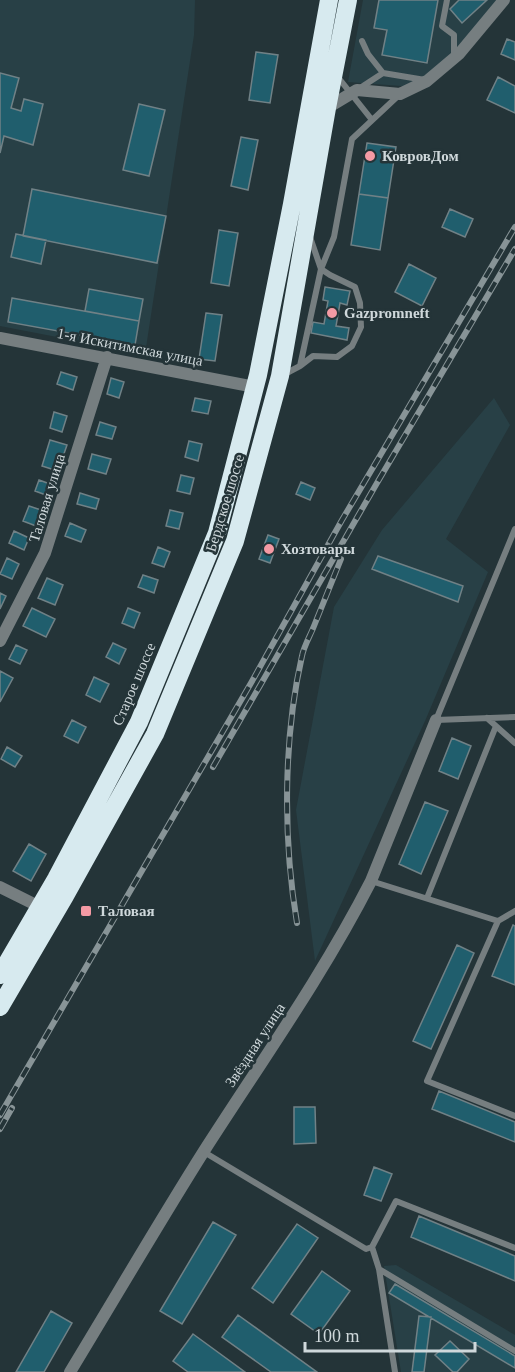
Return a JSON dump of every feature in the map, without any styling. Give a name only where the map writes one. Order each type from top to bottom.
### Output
[{"type":"highway","points":[[255,387],[292,204],[329,0]]},
{"type":"highway","name":"Бердское шоссе","points":[[0,1007],[155,734],[235,541],[280,376],[348,0]]},
{"type":"highway","name":"Старое шоссе","points":[[0,975],[40,907],[139,722],[217,533],[255,387]]},
{"type":"street","points":[[327,108],[354,92],[400,94],[427,81],[454,58],[504,0]]},
{"type":"street","name":"1-я Искитимская улица","points":[[0,338],[255,387]]},
{"type":"street","name":"Таловая улица","points":[[0,641],[45,553],[106,357]]},
{"type":"street","name":"Звёздная улица","points":[[70,1372],[204,1152],[310,990],[371,881],[435,720]]},
{"type":"street","points":[[0,887],[40,907]]},
{"type":"lane","points":[[447,0],[442,26],[454,35],[454,58]]},
{"type":"lane","points":[[363,41],[369,54],[383,73],[427,81]]},
{"type":"lane","points":[[334,73],[354,92],[372,120]]},
{"type":"lane","points":[[354,92],[383,73]]},
{"type":"lane","points":[[300,366],[321,269],[334,237],[352,139],[400,94]]},
{"type":"lane","points":[[280,376],[300,366],[313,356],[338,357],[352,346],[361,327],[360,303],[356,287],[321,269],[307,229]]},
{"type":"lane","points":[[515,529],[435,720],[515,717]]},
{"type":"lane","points":[[487,718],[515,743]]},
{"type":"lane","points":[[427,898],[496,726]]},
{"type":"lane","points":[[371,881],[498,921]]},
{"type":"lane","points":[[515,911],[498,921],[428,1081],[515,1116]]},
{"type":"lane","points":[[204,1152],[366,1249],[372,1246],[396,1201],[515,1248]]},
{"type":"lane","points":[[372,1246],[379,1269],[395,1372]]},
{"type":"lane","points":[[379,1269],[515,1351]]},
{"type":"shaded area","points":[[0,0],[195,0],[194,35],[145,354],[0,326]]},
{"type":"shaded area","points":[[363,0],[509,0],[428,88],[348,82]]},
{"type":"shaded area","points":[[494,398],[510,425],[446,539],[488,572],[425,721],[315,961],[296,810],[334,607],[382,530]]},
{"type":"shaded area","points":[[396,1265],[515,1335],[515,1372],[401,1372],[384,1266]]},
{"type":"building","points":[[379,0],[438,0],[427,63],[382,55],[387,30],[374,28]]},
{"type":"building","points":[[459,0],[487,0],[462,23],[450,9]]},
{"type":"building","points":[[507,39],[515,42],[515,60],[501,54]]},
{"type":"building","points":[[256,52],[278,55],[270,103],[249,100]]},
{"type":"building","points":[[0,73],[19,78],[11,108],[21,111],[24,99],[43,104],[33,145],[4,136],[0,153]]},
{"type":"building","points":[[498,77],[515,86],[515,113],[487,100]]},
{"type":"building","points":[[139,104],[165,110],[149,176],[123,170]]},
{"type":"building","points":[[241,137],[258,140],[248,190],[231,186]]},
{"type":"building","points":[[367,143],[396,147],[388,198],[359,194]]},
{"type":"building","points":[[32,189],[166,216],[157,263],[23,236]]},
{"type":"building","points":[[359,194],[388,198],[380,250],[351,245]]},
{"type":"building","points":[[450,209],[473,219],[465,237],[442,227]]},
{"type":"building","points":[[219,230],[238,233],[229,286],[211,283]]},
{"type":"building","points":[[16,234],[46,240],[41,264],[11,257]]},
{"type":"building","points":[[409,264],[436,278],[422,306],[395,292]]},
{"type":"building","name":"Gazpromneft","points":[[325,287],[350,291],[347,305],[340,303],[336,326],[349,328],[347,340],[311,333],[313,322],[324,324],[328,301],[323,300]]},
{"type":"building","points":[[89,289],[143,299],[139,321],[85,311]]},
{"type":"building","points":[[12,298],[139,321],[135,345],[8,322]]},
{"type":"building","points":[[206,313],[222,315],[215,361],[199,359]]},
{"type":"building","points":[[61,372],[77,377],[73,390],[57,384]]},
{"type":"building","points":[[111,378],[124,382],[119,398],[107,394]]},
{"type":"building","points":[[195,398],[211,401],[208,414],[192,411]]},
{"type":"building","points":[[54,412],[67,416],[62,432],[50,428]]},
{"type":"building","points":[[100,422],[116,427],[112,439],[96,435]]},
{"type":"building","points":[[50,440],[67,445],[58,471],[42,466]]},
{"type":"building","points":[[189,441],[202,444],[198,461],[185,457]]},
{"type":"building","points":[[92,454],[111,459],[106,474],[88,469]]},
{"type":"building","points":[[181,475],[194,478],[190,494],[177,491]]},
{"type":"building","points":[[39,480],[50,484],[46,495],[35,491]]},
{"type":"building","points":[[301,482],[315,488],[310,500],[296,494]]},
{"type":"building","points":[[80,493],[99,499],[96,509],[77,504]]},
{"type":"building","points":[[29,506],[41,510],[36,526],[23,521]]},
{"type":"building","points":[[170,510],[183,513],[179,529],[166,526]]},
{"type":"building","points":[[70,523],[86,530],[81,542],[65,536]]},
{"type":"building","points":[[14,531],[29,538],[24,550],[9,543]]},
{"type":"building","name":"Хозтовары","points":[[268,535],[279,539],[270,563],[259,559]]},
{"type":"building","points":[[158,547],[170,552],[164,567],[152,563]]},
{"type":"building","points":[[378,556],[463,586],[458,602],[372,569]]},
{"type":"building","points":[[7,558],[19,564],[12,579],[0,574]]},
{"type":"building","points":[[143,575],[158,580],[154,593],[138,587]]},
{"type":"building","points":[[47,578],[63,585],[55,605],[38,598]]},
{"type":"building","points":[[0,593],[6,596],[0,609]]},
{"type":"building","points":[[32,608],[55,619],[46,637],[23,626]]},
{"type":"building","points":[[128,608],[140,613],[134,628],[122,623]]},
{"type":"building","points":[[113,643],[126,649],[119,664],[106,657]]},
{"type":"building","points":[[16,645],[27,650],[20,664],[9,659]]},
{"type":"building","points":[[0,671],[13,678],[0,702]]},
{"type":"building","points":[[94,677],[109,684],[100,702],[86,695]]},
{"type":"building","points":[[72,720],[86,727],[78,743],[64,736]]},
{"type":"building","points":[[452,738],[471,746],[458,779],[439,771]]},
{"type":"building","points":[[7,747],[22,756],[15,767],[1,759]]},
{"type":"building","points":[[425,802],[448,811],[421,874],[399,864]]},
{"type":"building","points":[[29,844],[46,854],[31,881],[13,871]]},
{"type":"building","points":[[513,925],[515,926],[515,985],[492,976]]},
{"type":"building","points":[[457,945],[474,953],[431,1049],[413,1041]]},
{"type":"building","points":[[439,1091],[515,1122],[515,1142],[432,1109]]},
{"type":"building","points":[[294,1107],[315,1107],[316,1143],[294,1144]]},
{"type":"building","points":[[374,1167],[392,1174],[381,1201],[364,1195]]},
{"type":"building","points":[[419,1216],[515,1256],[515,1281],[411,1237]]},
{"type":"building","points":[[213,1222],[236,1235],[182,1324],[160,1311]]},
{"type":"building","points":[[297,1224],[318,1238],[273,1303],[252,1288]]},
{"type":"building","points":[[322,1271],[350,1291],[319,1334],[291,1314]]},
{"type":"building","points":[[395,1284],[515,1356],[515,1368],[389,1293]]},
{"type":"building","points":[[51,1311],[72,1323],[44,1372],[16,1372]]},
{"type":"building","points":[[238,1315],[317,1372],[271,1372],[222,1337]]},
{"type":"building","points":[[419,1316],[431,1317],[424,1372],[412,1372]]},
{"type":"building","points":[[193,1334],[245,1372],[188,1372],[173,1361]]},
{"type":"building","points":[[450,1341],[469,1359],[457,1372],[453,1372],[435,1355]]},
{"type":"railway","points":[[0,1115],[251,683],[342,520],[515,227]]},
{"type":"railway","points":[[213,767],[515,249]]},
{"type":"railway","points":[[297,923],[287,824],[291,721],[303,652],[341,559]]},
{"type":"railway","points":[[0,1129],[12,1108]]},
{"type":"place","name":"КовровДом","points":[[370,156]]},
{"type":"place","name":"Gazpromneft","points":[[332,313]]},
{"type":"place","name":"Хозтовары","points":[[269,549]]},
{"type":"place","name":"Таловая","points":[[86,911]]}]
